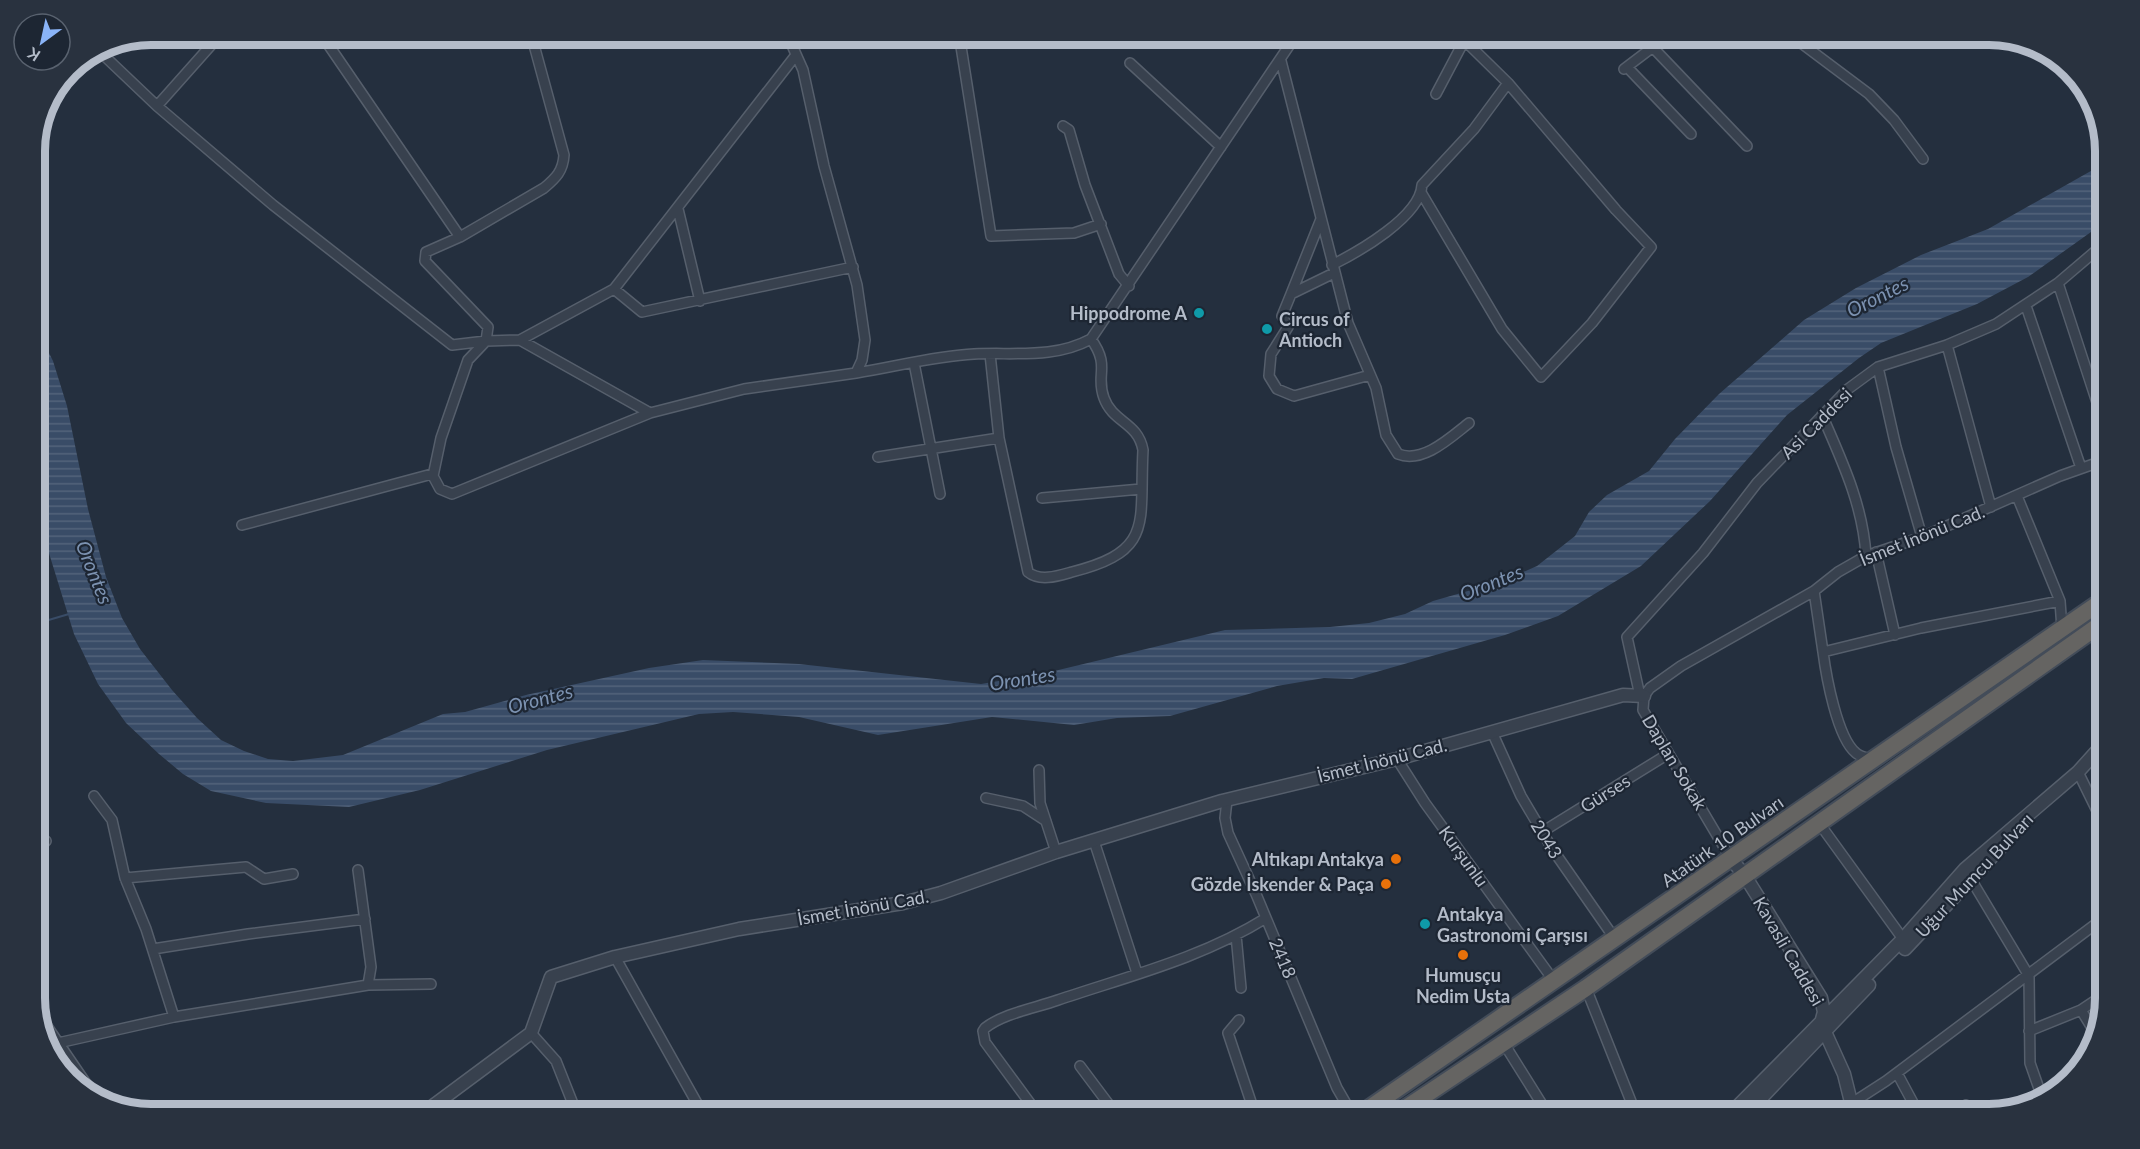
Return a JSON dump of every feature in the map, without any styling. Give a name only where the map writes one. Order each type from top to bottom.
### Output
[{"type":"highway","name":"Atatürk 10 Bulvarı","points":[[1376,1104],[2095,606]]},
{"type":"highway","points":[[1412,1104],[1586,988],[2095,628]]},
{"type":"street","points":[[157,106],[211,45]]},
{"type":"street","points":[[329,45],[460,237]]},
{"type":"street","points":[[534,45],[564,155],[563,167],[556,179],[544,188],[460,237],[426,252],[425,261],[488,327],[486,341],[468,360],[441,438],[432,474],[439,488],[452,494],[650,413],[744,389],[914,363],[990,354],[1045,354],[1073,349],[1091,339],[1129,286],[1291,45]]},
{"type":"street","points":[[792,45],[803,70],[824,166],[853,267],[865,340],[862,360],[856,373]]},
{"type":"street","points":[[960,45],[991,236],[1074,233],[1101,224]]},
{"type":"street","points":[[1436,94],[1458,45]]},
{"type":"street","points":[[1468,45],[1508,83],[1616,210],[1651,247],[1592,323],[1541,377],[1502,328],[1422,194],[1422,185],[1474,129],[1508,83]]},
{"type":"street","points":[[1804,45],[1869,94],[1894,120],[1923,159]]},
{"type":"street","points":[[1691,134],[1625,69],[1653,47],[1747,146]]},
{"type":"street","points":[[104,56],[157,106],[273,206],[452,345],[519,340],[614,289],[796,55]]},
{"type":"street","points":[[1281,62],[1348,323],[1380,402],[1386,435],[1398,454],[1412,456],[1436,447],[1469,423]]},
{"type":"street","points":[[1130,63],[1221,147]]},
{"type":"street","points":[[1063,126],[1069,130],[1085,185],[1119,274],[1129,286]]},
{"type":"street","points":[[1291,294],[1367,248],[1415,205],[1422,194]]},
{"type":"street","points":[[678,208],[700,301]]},
{"type":"street","points":[[1321,219],[1282,316],[1288,327],[1271,354],[1269,376],[1277,389],[1294,396],[1370,375]]},
{"type":"street","name":"Asi Caddesi","points":[[1642,696],[1627,636],[1703,553],[1757,483],[1848,389],[1878,367],[1947,345],[1996,324],[2058,284],[2095,252]]},
{"type":"street","points":[[614,289],[642,312],[853,267]]},
{"type":"street","points":[[2058,284],[2095,397]]},
{"type":"street","points":[[2026,306],[2082,468]]},
{"type":"street","points":[[990,354],[990,379],[999,438],[1028,572],[1043,578],[1071,573],[1110,560],[1122,554],[1137,534],[1143,450],[1141,437],[1120,419],[1104,399],[1101,387],[1103,361],[1091,339]]},
{"type":"street","points":[[519,340],[650,413]]},
{"type":"street","points":[[1947,345],[1991,507]]},
{"type":"street","points":[[914,363],[940,494]]},
{"type":"street","points":[[1878,367],[1896,447],[1922,537]]},
{"type":"street","points":[[1822,415],[1845,467],[1864,526],[1866,556]]},
{"type":"street","points":[[878,457],[999,438]]},
{"type":"street","name":"İsmet İnönü Cad.","points":[[531,1033],[551,978],[615,957],[739,929],[903,903],[941,893],[1056,852],[1227,800],[1397,759],[1623,695],[1642,696],[1681,666],[1814,591],[1838,572],[1866,556],[1922,537],[2095,463]]},
{"type":"street","points":[[242,525],[432,474]]},
{"type":"street","points":[[1042,498],[1141,489]]},
{"type":"street","points":[[2018,496],[2060,602],[2062,631]]},
{"type":"street","points":[[1876,552],[1895,635]]},
{"type":"street","points":[[1814,591],[1825,668],[1844,735],[1856,753],[1874,760]]},
{"type":"street","points":[[1823,652],[2060,602]]},
{"type":"street","name":"Daplan Sokak","points":[[1642,696],[1643,710],[1731,859]]},
{"type":"street","name":"2043","points":[[1492,732],[1521,796],[1542,832],[1615,939]]},
{"type":"street","name":"Uğur Mumcu Bulvarı","points":[[1823,1028],[1903,939],[2095,753]]},
{"type":"street","name":"Gürses","points":[[1542,832],[1668,754]]},
{"type":"street","name":"Kurşunlu","points":[[1397,759],[1425,803],[1554,981]]},
{"type":"street","points":[[1039,770],[1040,802],[1056,852]]},
{"type":"street","points":[[2078,772],[2095,807]]},
{"type":"street","points":[[94,796],[112,820],[125,878],[153,950],[174,1017]]},
{"type":"street","points":[[986,798],[1023,806],[1046,821]]},
{"type":"street","name":"2418","points":[[1227,800],[1225,819],[1228,833],[1337,1088],[1346,1104]]},
{"type":"street","points":[[1819,823],[1903,939]]},
{"type":"street","points":[[1094,841],[1137,973]]},
{"type":"street","name":"Kavasli Caddesi","points":[[1731,859],[1745,876],[1821,998],[1824,1012],[1823,1028],[1844,1074],[1852,1104]]},
{"type":"street","points":[[125,878],[246,867],[264,879],[293,873]]},
{"type":"street","points":[[358,870],[371,967],[368,985]]},
{"type":"street","points":[[1968,874],[2029,976],[2030,1063],[2040,1091]]},
{"type":"street","name":"Uğur Mumcu Bulvarı","points":[[1745,1104],[1758,1095],[1968,874]]},
{"type":"street","points":[[1031,1104],[985,1042],[983,1031],[985,1028],[996,1022],[1137,973],[1174,963],[1236,935],[1266,918]]},
{"type":"street","points":[[153,950],[248,934],[364,919]]},
{"type":"street","points":[[1859,1104],[1897,1073],[2095,925]]},
{"type":"street","points":[[1236,935],[1241,988]]},
{"type":"street","points":[[615,957],[697,1104]]},
{"type":"street","points":[[58,1043],[174,1017],[368,985],[432,984]]},
{"type":"street","points":[[1586,988],[1632,1104]]},
{"type":"street","points":[[2029,1031],[2081,1010],[2095,1001]]},
{"type":"street","points":[[2081,1010],[2091,1026]]},
{"type":"street","points":[[1239,1020],[1228,1033],[1253,1104]]},
{"type":"street","points":[[51,1033],[83,1080]]},
{"type":"street","points":[[435,1104],[531,1033],[556,1061],[573,1104]]},
{"type":"street","points":[[1503,1042],[1542,1104]]},
{"type":"street","points":[[1080,1066],[1108,1104]]},
{"type":"street","points":[[1897,1073],[1913,1104]]},
{"type":"street","points":[[1758,1095],[1760,1104]]},
{"type":"street","name":"Uğur Mumcu Bulvarı","points":[[1752,1104],[1758,1095]]},
{"type":"water","name":"Orontes","points":[[2095,169],[2095,229],[2028,277],[1977,304],[1881,343],[1859,358],[1787,415],[1710,501],[1641,566],[1558,616],[1505,635],[1352,679],[1324,678],[1277,686],[1170,716],[1117,718],[1074,725],[992,717],[878,735],[799,717],[733,712],[699,714],[547,750],[420,790],[349,807],[266,803],[211,791],[183,774],[126,723],[98,684],[74,634],[45,540],[45,345],[53,361],[67,406],[88,509],[106,577],[122,618],[140,649],[172,690],[221,740],[268,759],[293,761],[343,755],[443,714],[465,712],[526,695],[649,668],[703,660],[799,664],[981,684],[1046,673],[1225,630],[1330,627],[1369,623],[1405,614],[1433,601],[1503,581],[1537,566],[1575,536],[1589,512],[1607,495],[1649,471],[1675,439],[1719,394],[1804,320],[1856,288],[1921,255],[1988,229]]},
{"type":"waterway","points":[[45,621],[69,614]]},
{"type":"place","name":"Hippodrome A","points":[[1199,313]]},
{"type":"place","name":"Circus of Antioch","points":[[1267,329]]},
{"type":"place","name":"Altıkapı Antakya","points":[[1396,859]]},
{"type":"place","name":"Gözde İskender & Paça","points":[[1386,884]]},
{"type":"place","name":"Antakya Gastronomi Çarşısı","points":[[1425,924]]},
{"type":"place","name":"Humusçu Nedim Usta","points":[[1463,955]]}]
